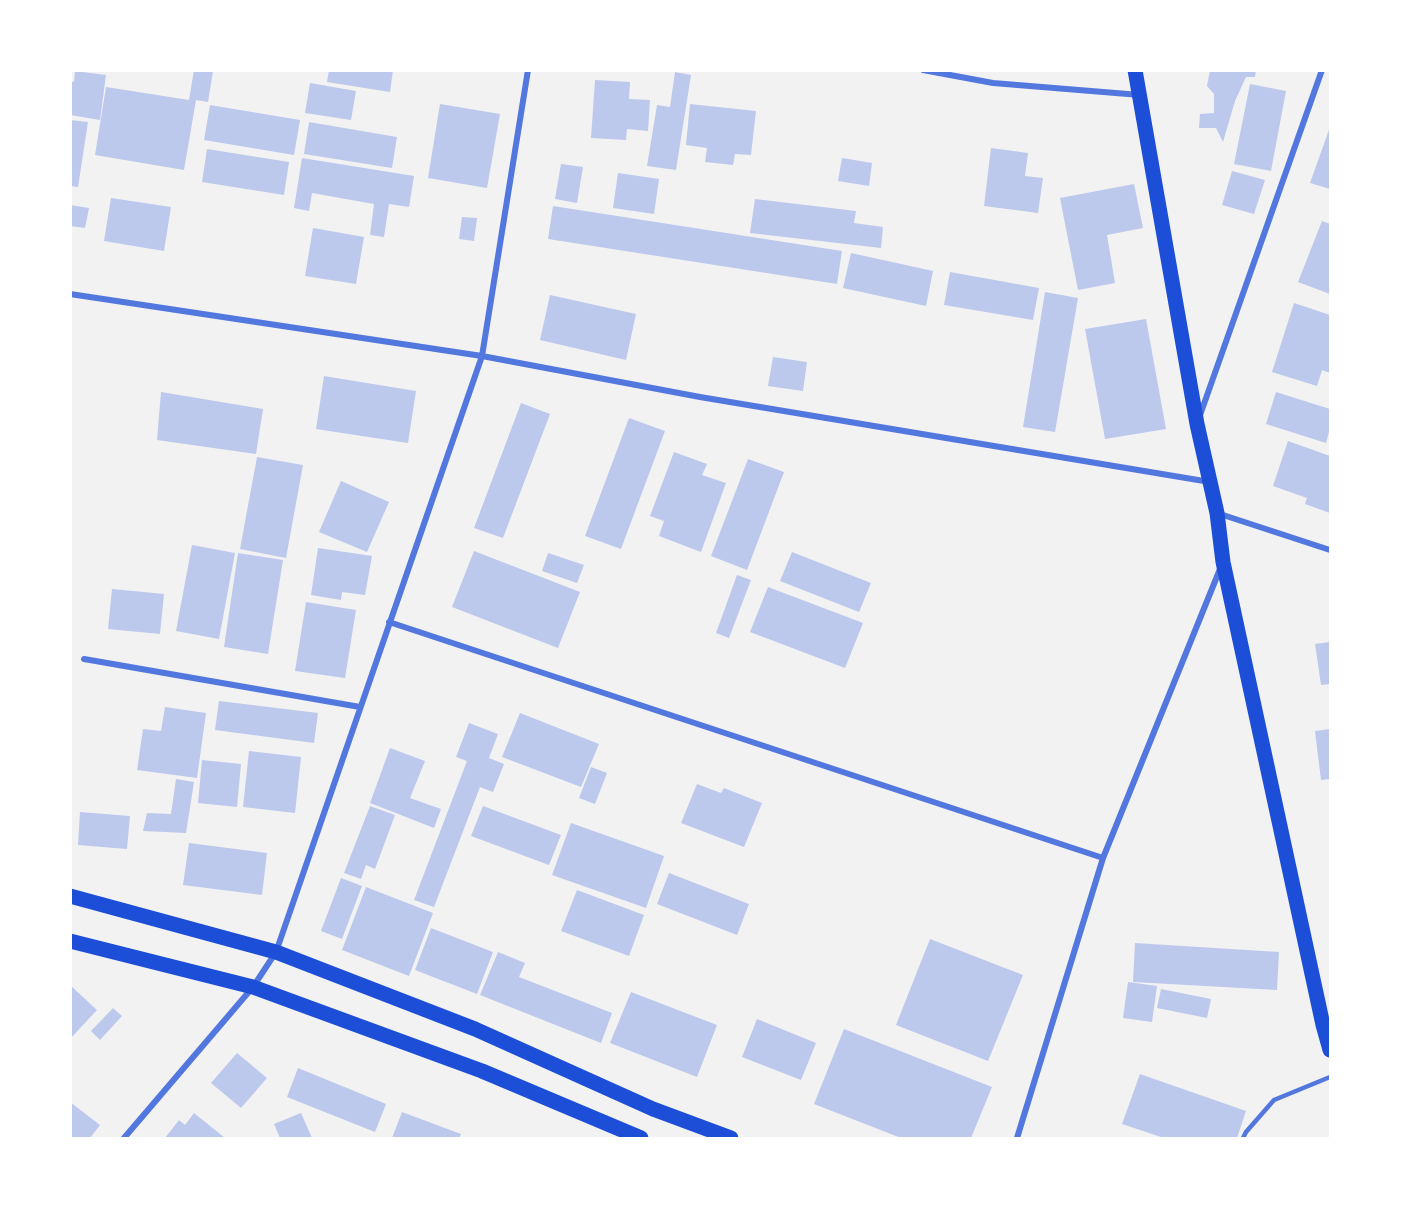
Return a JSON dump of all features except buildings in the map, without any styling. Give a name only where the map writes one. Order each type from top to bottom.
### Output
[{"type":"main road","points":[[1135,70],[1197,424],[1217,513],[1223,562],[1330,1050]]},
{"type":"main road","points":[[70,896],[276,952],[475,1029],[653,1109],[731,1138]]},
{"type":"main road","points":[[70,941],[254,987],[482,1071],[641,1138]]},
{"type":"street","points":[[124,1138],[254,987],[276,952],[482,356],[528,70]]},
{"type":"street","points":[[923,70],[993,83],[1140,95]]},
{"type":"street","points":[[1197,424],[1322,70]]},
{"type":"street","points":[[70,294],[482,356],[700,397],[1211,482]]},
{"type":"street","points":[[1217,513],[1330,550]]},
{"type":"street","points":[[1017,1138],[1103,858],[1223,562]]},
{"type":"street","points":[[389,622],[1103,858]]},
{"type":"street","points":[[84,659],[360,707]]},
{"type":"lane","points":[[1243,1138],[1275,1100],[1330,1077]]}]
